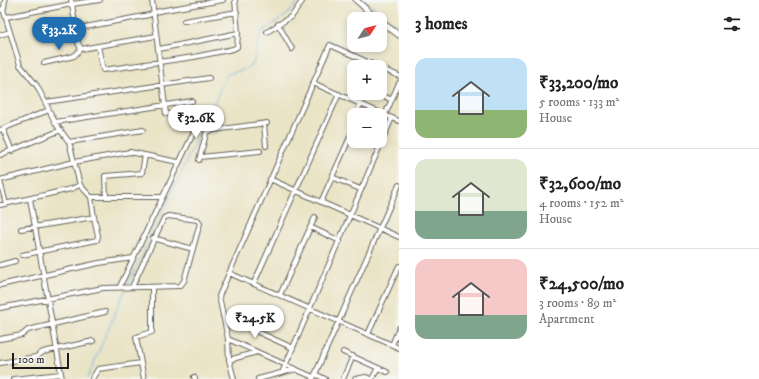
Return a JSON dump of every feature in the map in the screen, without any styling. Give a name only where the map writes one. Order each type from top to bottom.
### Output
[{"type":"street","points":[[4,0],[2,10],[6,17],[20,65],[37,86],[55,122],[68,142],[80,185],[91,197],[98,236],[97,240],[22,255]]},
{"type":"street","points":[[6,17],[71,2],[100,0]]},
{"type":"street","points":[[152,0],[166,114],[203,113],[202,115],[209,123],[199,159],[260,151]]},
{"type":"street","points":[[42,38],[154,13],[223,0]]},
{"type":"street","points":[[98,46],[103,70],[194,57],[236,48],[238,33],[235,0]]},
{"type":"street","points":[[267,32],[292,16],[303,0]]},
{"type":"street","points":[[356,0],[369,12]]},
{"type":"street","points":[[71,2],[81,49]]},
{"type":"street","points":[[184,21],[237,12]]},
{"type":"street","points":[[278,24],[292,49]]},
{"type":"street","points":[[387,26],[399,35]]},
{"type":"street","points":[[0,35],[10,32]]},
{"type":"street","points":[[159,48],[238,33]]},
{"type":"street","points":[[44,63],[74,56],[81,49],[156,36]]},
{"type":"street","points":[[234,379],[229,360],[228,339],[219,296],[330,45],[364,60]]},
{"type":"street","points":[[387,71],[399,76]]},
{"type":"street","points":[[46,102],[162,83],[210,78]]},
{"type":"street","points":[[313,83],[347,98]]},
{"type":"street","points":[[387,111],[399,83]]},
{"type":"street","points":[[254,283],[339,94]]},
{"type":"street","points":[[387,98],[392,100]]},
{"type":"street","points":[[352,100],[370,108]]},
{"type":"street","points":[[55,122],[192,101]]},
{"type":"street","points":[[359,103],[359,108]]},
{"type":"street","points":[[12,150],[2,129],[49,110]]},
{"type":"street","points":[[122,286],[133,258],[202,115]]},
{"type":"street","points":[[387,116],[399,121]]},
{"type":"street","points":[[387,129],[392,118]]},
{"type":"street","points":[[207,131],[265,124],[266,146]]},
{"type":"street","points":[[0,155],[61,130]]},
{"type":"street","points":[[68,142],[143,130]]},
{"type":"street","points":[[321,202],[347,146]]},
{"type":"street","points":[[282,373],[379,148]]},
{"type":"street","points":[[6,204],[0,180],[74,162],[130,152],[178,162]]},
{"type":"street","points":[[106,197],[105,176],[142,173],[145,155]]},
{"type":"street","points":[[332,177],[360,190]]},
{"type":"street","points":[[270,179],[399,237]]},
{"type":"street","points":[[0,205],[71,189],[80,185]]},
{"type":"street","points":[[314,377],[399,185]]},
{"type":"street","points":[[91,197],[162,197]]},
{"type":"street","points":[[30,199],[62,379]]},
{"type":"street","points":[[0,308],[122,286],[131,287],[152,287],[180,286],[183,284],[193,249],[200,223],[198,220],[166,216],[131,287]]},
{"type":"street","points":[[21,229],[94,217]]},
{"type":"street","points":[[280,295],[315,217]]},
{"type":"street","points":[[310,227],[340,241]]},
{"type":"street","points":[[154,238],[193,249]]},
{"type":"street","points":[[0,285],[43,275],[133,258]]},
{"type":"street","points":[[0,264],[15,261]]},
{"type":"street","points":[[368,334],[399,266]]},
{"type":"street","points":[[229,272],[399,348]]},
{"type":"street","points":[[144,379],[136,337],[152,332],[152,287]]},
{"type":"street","points":[[0,339],[22,335],[28,330],[105,312]]},
{"type":"street","points":[[223,316],[293,348]]},
{"type":"street","points":[[392,345],[399,328]]},
{"type":"street","points":[[228,339],[296,370],[314,377],[325,379]]},
{"type":"street","points":[[0,363],[36,357],[43,352],[93,340]]},
{"type":"street","points":[[229,360],[258,352]]},
{"type":"street","points":[[343,352],[387,372]]},
{"type":"street","points":[[343,379],[353,356]]},
{"type":"street","points":[[92,379],[98,369],[141,363]]},
{"type":"street","points":[[355,379],[366,377],[371,379],[378,368]]},
{"type":"street","points":[[258,379],[296,370]]},
{"type":"street","points":[[13,379],[61,374]]},
{"type":"waterway","points":[[207,119],[227,74],[243,70],[253,64],[261,32],[287,15],[300,0]]},
{"type":"waterway","points":[[364,0],[399,28]]},
{"type":"waterway","points":[[127,287],[205,122]]},
{"type":"waterway","points":[[87,379],[125,290]]}]
